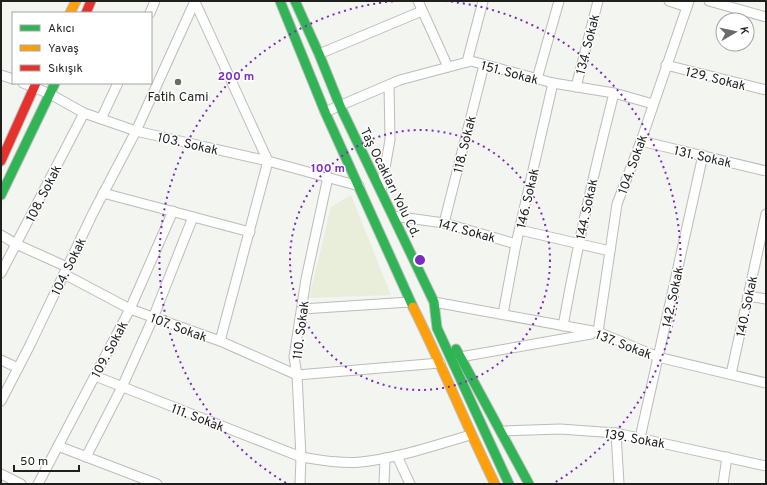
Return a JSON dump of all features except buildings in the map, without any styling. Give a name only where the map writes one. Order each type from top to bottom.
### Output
[{"type":"main road","points":[[70,12],[76,1]]},
{"type":"main road","points":[[86,12],[91,1]]},
{"type":"main road","name":"Taş Ocakları Yolu Cd.","points":[[280,1],[325,112],[384,244],[422,301],[437,328],[509,484]]},
{"type":"main road","name":"Taş Ocakları Yolu Cd.","points":[[295,1],[340,106],[393,216],[422,301],[440,363],[471,435],[495,484]]},
{"type":"main road","points":[[1,195],[55,84]]},
{"type":"main road","points":[[1,161],[35,85]]},
{"type":"main road","points":[[422,301],[460,357],[529,484]]},
{"type":"street","points":[[150,12],[155,1]]},
{"type":"street","points":[[195,1],[268,161],[220,341]]},
{"type":"street","name":"104. Sokak","points":[[1,401],[103,193],[136,131],[195,1]]},
{"type":"street","points":[[418,1],[448,67]]},
{"type":"street","points":[[422,11],[425,1]]},
{"type":"street","points":[[467,62],[483,1]]},
{"type":"street","points":[[537,79],[560,1]]},
{"type":"street","name":"134. Sokak","points":[[576,87],[598,1]]},
{"type":"street","points":[[669,1],[688,4]]},
{"type":"street","points":[[709,1],[766,17]]},
{"type":"street","name":"104. Sokak","points":[[598,332],[617,204],[641,141],[688,4]]},
{"type":"street","points":[[319,54],[422,11]]},
{"type":"street","name":"151. Sokak","points":[[325,112],[400,80],[471,61],[553,83],[614,94],[653,104]]},
{"type":"street","name":"118. Sokak","points":[[444,223],[484,65]]},
{"type":"street","name":"129. Sokak","points":[[666,65],[766,90]]},
{"type":"street","points":[[1,75],[12,79]]},
{"type":"street","name":"146. Sokak","points":[[503,314],[516,244],[553,83]]},
{"type":"street","points":[[101,119],[118,84]]},
{"type":"street","name":"103. Sokak","points":[[35,85],[84,113],[136,131],[268,161],[359,186]]},
{"type":"street","points":[[380,191],[390,140],[388,85]]},
{"type":"street","name":"144. Sokak","points":[[563,326],[578,244],[596,160],[614,94]]},
{"type":"street","name":"108. Sokak","points":[[1,273],[84,113]]},
{"type":"street","name":"131. Sokak","points":[[641,141],[766,170]]},
{"type":"street","name":"142. Sokak","points":[[640,438],[703,155]]},
{"type":"street","name":"110. Sokak","points":[[300,484],[301,457],[297,375],[294,357],[306,279],[328,178]]},
{"type":"street","points":[[103,193],[250,232]]},
{"type":"street","name":"109. Sokak","points":[[38,484],[130,309],[173,211]]},
{"type":"street","name":"140. Sokak","points":[[731,374],[748,296],[762,249],[766,214]]},
{"type":"street","points":[[86,457],[122,387],[153,318],[193,216]]},
{"type":"street","name":"147. Sokak","points":[[393,216],[444,223],[516,244]]},
{"type":"street","points":[[520,230],[610,251]]},
{"type":"street","name":"107. Sokak","points":[[1,235],[130,309],[220,341],[297,375]]},
{"type":"street","points":[[748,296],[766,299]]},
{"type":"street","name":"137. Sokak","points":[[302,309],[422,301],[503,314],[598,332],[658,357],[766,383]]},
{"type":"street","points":[[460,357],[598,332]]},
{"type":"street","points":[[1,360],[18,368]]},
{"type":"street","points":[[297,375],[440,363]]},
{"type":"street","name":"111. Sokak","points":[[95,376],[301,457],[328,462],[361,462],[397,456],[471,435]]},
{"type":"street","name":"139. Sokak","points":[[501,431],[560,429],[616,433],[766,466]]},
{"type":"street","points":[[616,433],[619,484]]},
{"type":"street","points":[[58,446],[157,484]]},
{"type":"street","points":[[397,456],[410,484]]},
{"type":"street","points":[[723,484],[727,457]]},
{"type":"street","points":[[384,484],[385,458]]},
{"type":"street","points":[[1,474],[21,484]]},
{"type":"green space","points":[[351,195],[391,295],[309,298],[331,207]]},
{"type":"traffic: fast","points":[[280,1],[325,112],[413,307]]},
{"type":"traffic: fast","points":[[295,1],[340,106],[434,302],[437,328],[509,484]]},
{"type":"traffic: fast","points":[[1,195],[55,84]]},
{"type":"traffic: fast","points":[[456,349],[529,484]]},
{"type":"traffic: slow","points":[[70,12],[76,1]]},
{"type":"traffic: slow","points":[[413,307],[495,484]]},
{"type":"traffic: jam","points":[[86,12],[91,1]]},
{"type":"traffic: jam","points":[[1,161],[36,84]]},
{"type":"place","name":"Fatih Cami","points":[[178,82]]}]
